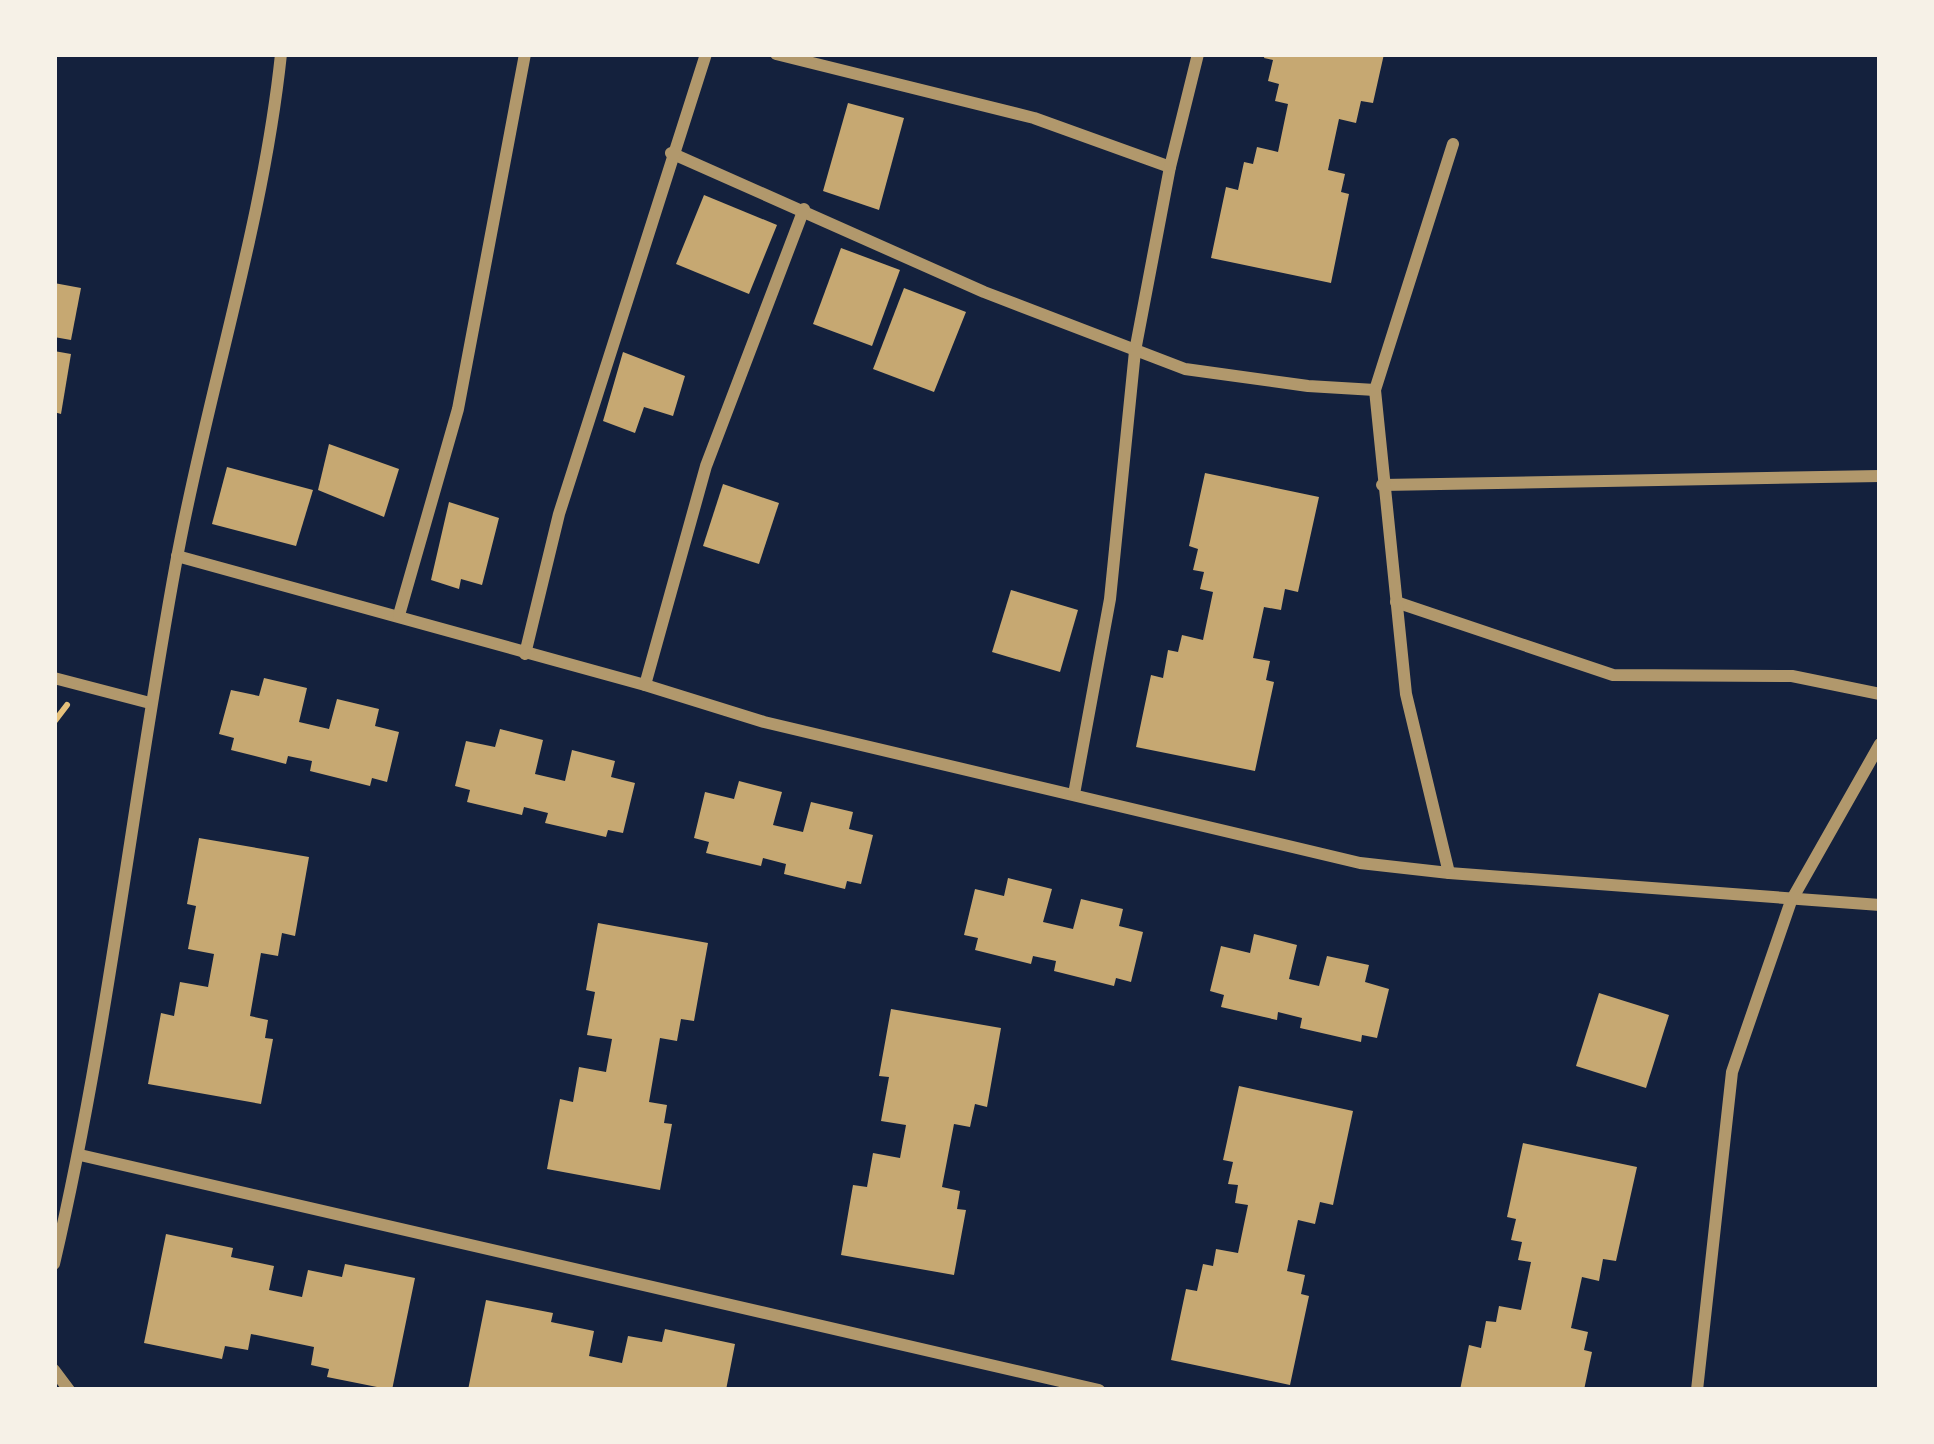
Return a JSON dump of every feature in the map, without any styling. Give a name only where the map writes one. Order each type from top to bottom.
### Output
[{"type":"street","points":[[54,1264],[80,1155],[177,556],[260,176],[281,54]]},
{"type":"street","points":[[399,615],[458,409],[525,54]]},
{"type":"street","points":[[525,654],[559,514],[706,54]]},
{"type":"street","points":[[776,54],[1034,118],[1170,167]]},
{"type":"street","points":[[1074,794],[1110,599],[1135,351],[1170,167],[1198,54]]},
{"type":"street","points":[[1449,873],[1406,694],[1375,391],[1453,144]]},
{"type":"street","points":[[671,152],[984,292],[1185,369],[1375,391]]},
{"type":"street","points":[[645,685],[706,466],[804,208]]},
{"type":"street","points":[[1382,485],[1880,476]]},
{"type":"street","points":[[177,556],[399,615],[764,722],[1360,863],[1880,905]]},
{"type":"street","points":[[1396,602],[1613,675],[1792,676],[1880,694]]},
{"type":"street","points":[[54,678],[151,703]]},
{"type":"street","points":[[1697,1390],[1732,1072],[1791,901],[1880,744]]},
{"type":"street","points":[[80,1155],[1099,1390]]},
{"type":"street","points":[[54,1370],[69,1390]]},
{"type":"building","points":[[1265,54],[1384,54],[1373,103],[1361,101],[1356,123],[1339,119],[1328,170],[1345,174],[1341,192],[1349,194],[1331,283],[1211,258],[1226,187],[1238,190],[1244,162],[1253,164],[1257,147],[1278,152],[1288,104],[1275,101],[1279,84],[1268,81],[1273,60],[1264,58]]},
{"type":"building","points":[[848,103],[904,118],[879,210],[823,191]]},
{"type":"building","points":[[704,195],[777,225],[749,294],[676,264]]},
{"type":"building","points":[[841,248],[900,270],[872,346],[813,324]]},
{"type":"building","points":[[54,283],[81,288],[71,340],[54,337]]},
{"type":"building","points":[[904,288],[966,312],[934,392],[873,369]]},
{"type":"building","points":[[54,351],[71,354],[61,414],[54,412]]},
{"type":"building","points":[[623,352],[685,376],[673,416],[644,407],[635,433],[603,421]]},
{"type":"building","points":[[329,444],[399,469],[384,517],[318,490]]},
{"type":"building","points":[[227,467],[313,490],[296,546],[212,524]]},
{"type":"building","points":[[1205,473],[1319,497],[1298,592],[1285,589],[1281,610],[1264,607],[1253,658],[1270,661],[1266,680],[1274,682],[1255,771],[1136,747],[1151,675],[1163,678],[1168,650],[1178,652],[1182,635],[1203,640],[1213,592],[1200,589],[1204,572],[1193,570],[1198,549],[1189,546]]},
{"type":"building","points":[[723,484],[779,503],[759,564],[703,546]]},
{"type":"building","points":[[449,502],[499,518],[482,585],[461,579],[459,589],[431,580]]},
{"type":"building","points":[[1011,590],[1078,610],[1060,672],[992,652]]},
{"type":"building","points":[[264,678],[307,688],[299,722],[329,729],[337,699],[379,709],[375,726],[399,732],[387,782],[372,778],[370,786],[310,771],[312,761],[288,756],[286,764],[231,750],[234,738],[219,734],[231,690],[259,696]]},
{"type":"building","points":[[500,729],[543,740],[535,774],[565,781],[572,750],[615,761],[611,777],[635,783],[623,833],[608,830],[606,837],[545,823],[548,813],[524,807],[522,815],[467,802],[470,790],[455,786],[466,741],[495,747]]},
{"type":"building","points":[[739,781],[782,792],[773,825],[803,832],[811,802],[853,812],[849,829],[873,835],[861,884],[847,881],[845,889],[784,874],[786,864],[763,858],[761,866],[706,853],[709,842],[694,838],[705,792],[734,799]]},
{"type":"building","points":[[199,838],[309,857],[295,936],[282,933],[278,956],[261,953],[250,1016],[268,1020],[265,1038],[273,1039],[261,1104],[148,1084],[161,1013],[174,1016],[180,982],[208,987],[214,954],[188,949],[196,906],[187,904]]},
{"type":"building","points":[[1008,878],[1052,889],[1043,922],[1073,929],[1081,899],[1123,909],[1119,926],[1143,932],[1131,982],[1116,978],[1114,986],[1054,971],[1056,961],[1033,956],[1031,964],[975,950],[978,938],[964,935],[975,889],[1004,896]]},
{"type":"building","points":[[598,923],[708,943],[694,1021],[681,1019],[677,1041],[660,1038],[649,1102],[667,1105],[664,1123],[672,1124],[660,1190],[547,1169],[560,1099],[573,1102],[579,1067],[606,1072],[612,1039],[587,1035],[595,992],[586,990]]},
{"type":"building","points":[[1254,934],[1297,945],[1289,979],[1319,986],[1327,956],[1369,965],[1365,982],[1389,989],[1377,1038],[1362,1035],[1361,1042],[1300,1028],[1302,1018],[1278,1012],[1277,1020],[1221,1007],[1224,995],[1210,991],[1221,946],[1250,953]]},
{"type":"building","points":[[1599,993],[1669,1015],[1646,1088],[1576,1066]]},
{"type":"building","points":[[891,1009],[1001,1028],[987,1107],[975,1104],[970,1127],[954,1124],[942,1187],[960,1191],[957,1209],[966,1210],[954,1275],[841,1255],[853,1185],[867,1187],[873,1153],[900,1158],[906,1125],[881,1121],[889,1077],[879,1076]]},
{"type":"building","points":[[1239,1086],[1353,1111],[1333,1205],[1320,1202],[1315,1224],[1298,1220],[1287,1271],[1305,1275],[1301,1294],[1309,1296],[1290,1385],[1171,1360],[1186,1289],[1197,1291],[1203,1264],[1213,1266],[1216,1249],[1238,1253],[1248,1205],[1235,1203],[1238,1185],[1228,1184],[1233,1162],[1223,1160]]},
{"type":"building","points":[[1523,1143],[1637,1167],[1616,1261],[1603,1259],[1599,1281],[1582,1277],[1571,1328],[1588,1332],[1584,1350],[1592,1352],[1584,1390],[1460,1390],[1469,1345],[1481,1348],[1486,1321],[1496,1322],[1499,1306],[1521,1310],[1531,1262],[1518,1260],[1522,1242],[1511,1240],[1516,1219],[1507,1217]]},
{"type":"building","points":[[166,1234],[233,1248],[231,1257],[274,1266],[269,1290],[302,1297],[308,1270],[342,1277],[345,1264],[415,1278],[392,1390],[327,1377],[329,1369],[311,1365],[314,1347],[251,1334],[248,1350],[225,1346],[222,1359],[144,1343]]},
{"type":"building","points":[[486,1300],[553,1313],[551,1322],[594,1331],[589,1356],[622,1363],[628,1336],[662,1342],[665,1329],[735,1344],[726,1390],[468,1390]]}]
